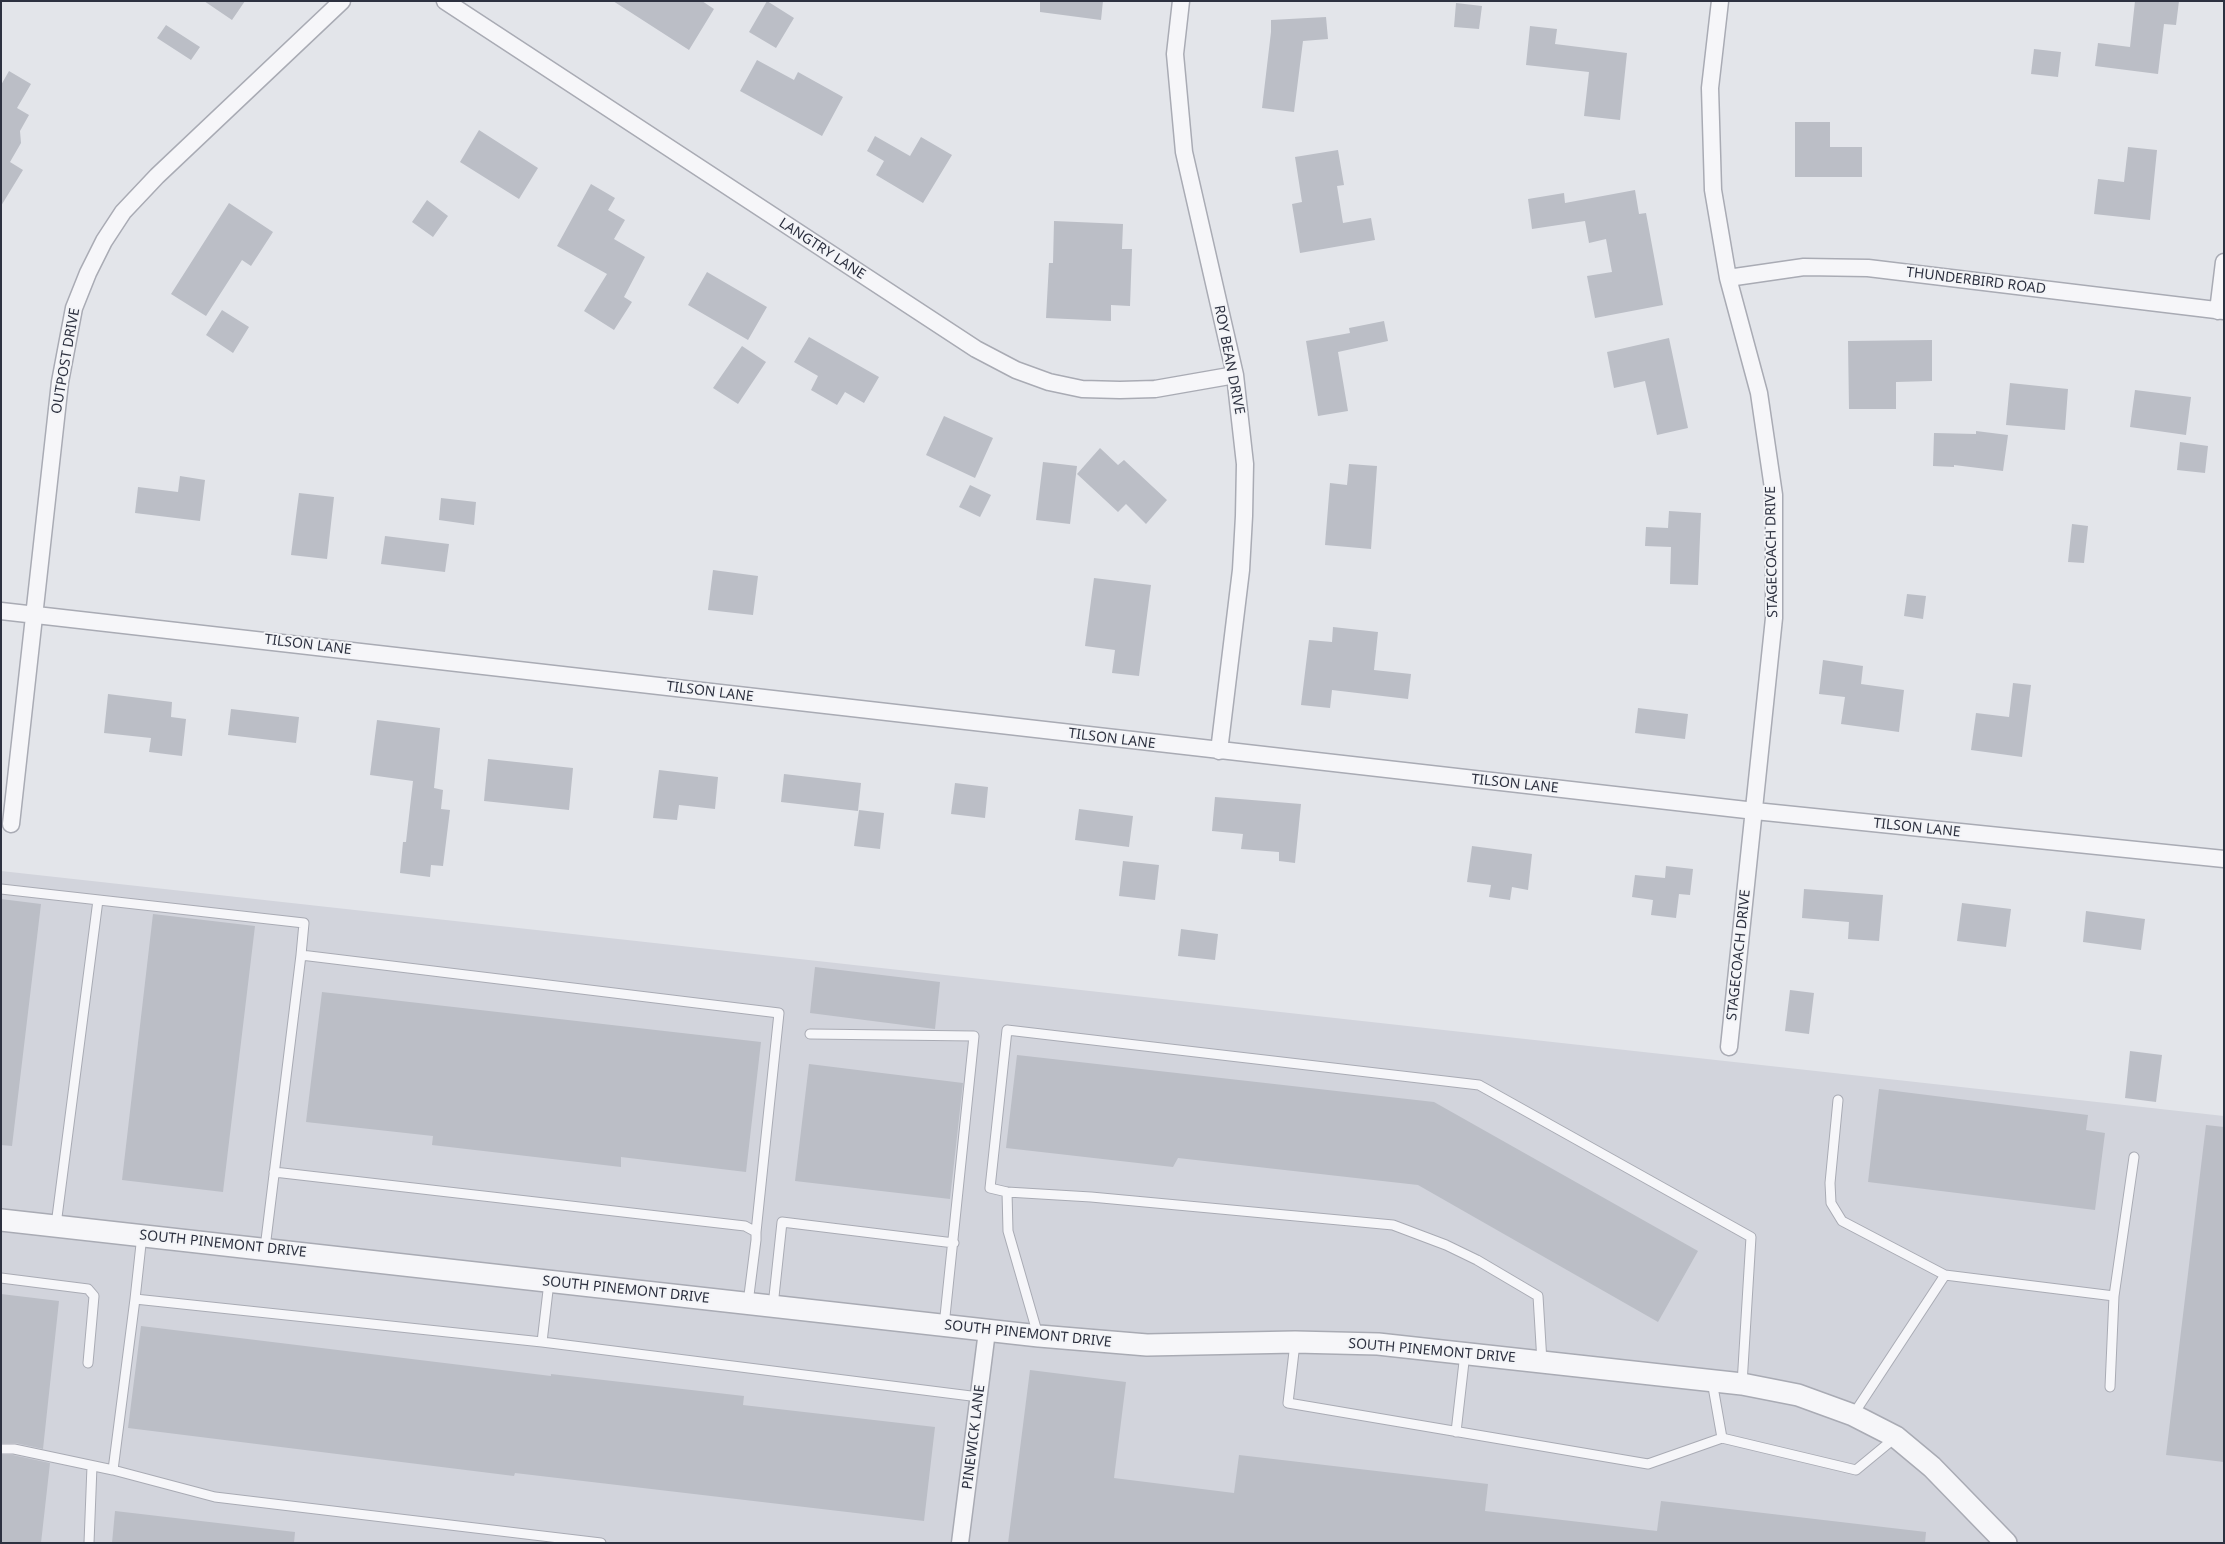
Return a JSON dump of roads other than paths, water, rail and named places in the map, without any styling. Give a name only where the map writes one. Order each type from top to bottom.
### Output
[{"type":"street","name":"OUTPOST DRIVE","points":[[11,824],[60,382],[74,308],[104,240],[123,212],[157,176],[342,1]]},
{"type":"street","name":"LANGTRY LANE","points":[[445,1],[976,350],[1016,370],[1049,382],[1082,389],[1120,390],[1154,389],[1234,375]]},
{"type":"street","name":"ROY BEAN DRIVE","points":[[1181,1],[1175,54],[1184,152],[1234,375],[1245,464],[1241,570],[1219,751]]},
{"type":"street","name":"STAGECOACH DRIVE","points":[[1720,1],[1710,88],[1713,190],[1728,278],[1759,393],[1774,496],[1774,618],[1729,1047]]},
{"type":"street","points":[[2221,311],[2224,262]]},
{"type":"street","name":"THUNDERBIRD ROAD","points":[[1728,278],[1804,267],[1868,268],[2221,311]]},
{"type":"street","name":"TILSON LANE","points":[[1,611],[1755,812],[2224,859]]},
{"type":"street","name":"SOUTH PINEMONT DRIVE","points":[[1,1220],[1039,1336],[1147,1345],[1295,1342],[1378,1344],[1742,1384],[1798,1395],[1853,1415],[1896,1437],[1932,1467],[2006,1543]]},
{"type":"street","name":"PINEWICK LANE","points":[[960,1543],[987,1331]]},
{"type":"lane","points":[[1,890],[304,923],[265,1248]]},
{"type":"lane","points":[[56,1226],[98,900]]},
{"type":"lane","points":[[301,956],[779,1013],[748,1303]]},
{"type":"lane","points":[[1542,1362],[1538,1296],[1477,1260],[1446,1245],[1393,1225],[1091,1197],[1007,1192],[990,1188],[1007,1030],[1479,1085],[1751,1238],[1742,1384]]},
{"type":"lane","points":[[810,1034],[974,1036],[944,1326]]},
{"type":"lane","points":[[1838,1100],[1830,1184],[1831,1203],[1842,1221],[1945,1276],[2114,1296]]},
{"type":"lane","points":[[2110,1387],[2114,1296],[2134,1157]]},
{"type":"lane","points":[[274,1172],[745,1226],[756,1232]]},
{"type":"lane","points":[[1007,1192],[1008,1231],[1039,1336]]},
{"type":"lane","points":[[773,1306],[782,1222],[954,1243]]},
{"type":"lane","points":[[113,1470],[142,1235]]},
{"type":"lane","points":[[1853,1415],[1945,1276]]},
{"type":"lane","points":[[1,1278],[88,1289],[94,1296],[88,1363]]},
{"type":"lane","points":[[542,1342],[549,1282]]},
{"type":"lane","points":[[135,1299],[542,1342],[979,1397]]},
{"type":"lane","points":[[1295,1342],[1288,1403],[1648,1464],[1722,1438],[1856,1470],[1896,1437]]},
{"type":"lane","points":[[1456,1432],[1465,1353]]},
{"type":"lane","points":[[1712,1381],[1722,1438]]},
{"type":"lane","points":[[1,1449],[14,1449],[113,1470],[215,1497],[601,1543]]},
{"type":"lane","points":[[89,1543],[92,1466]]}]
